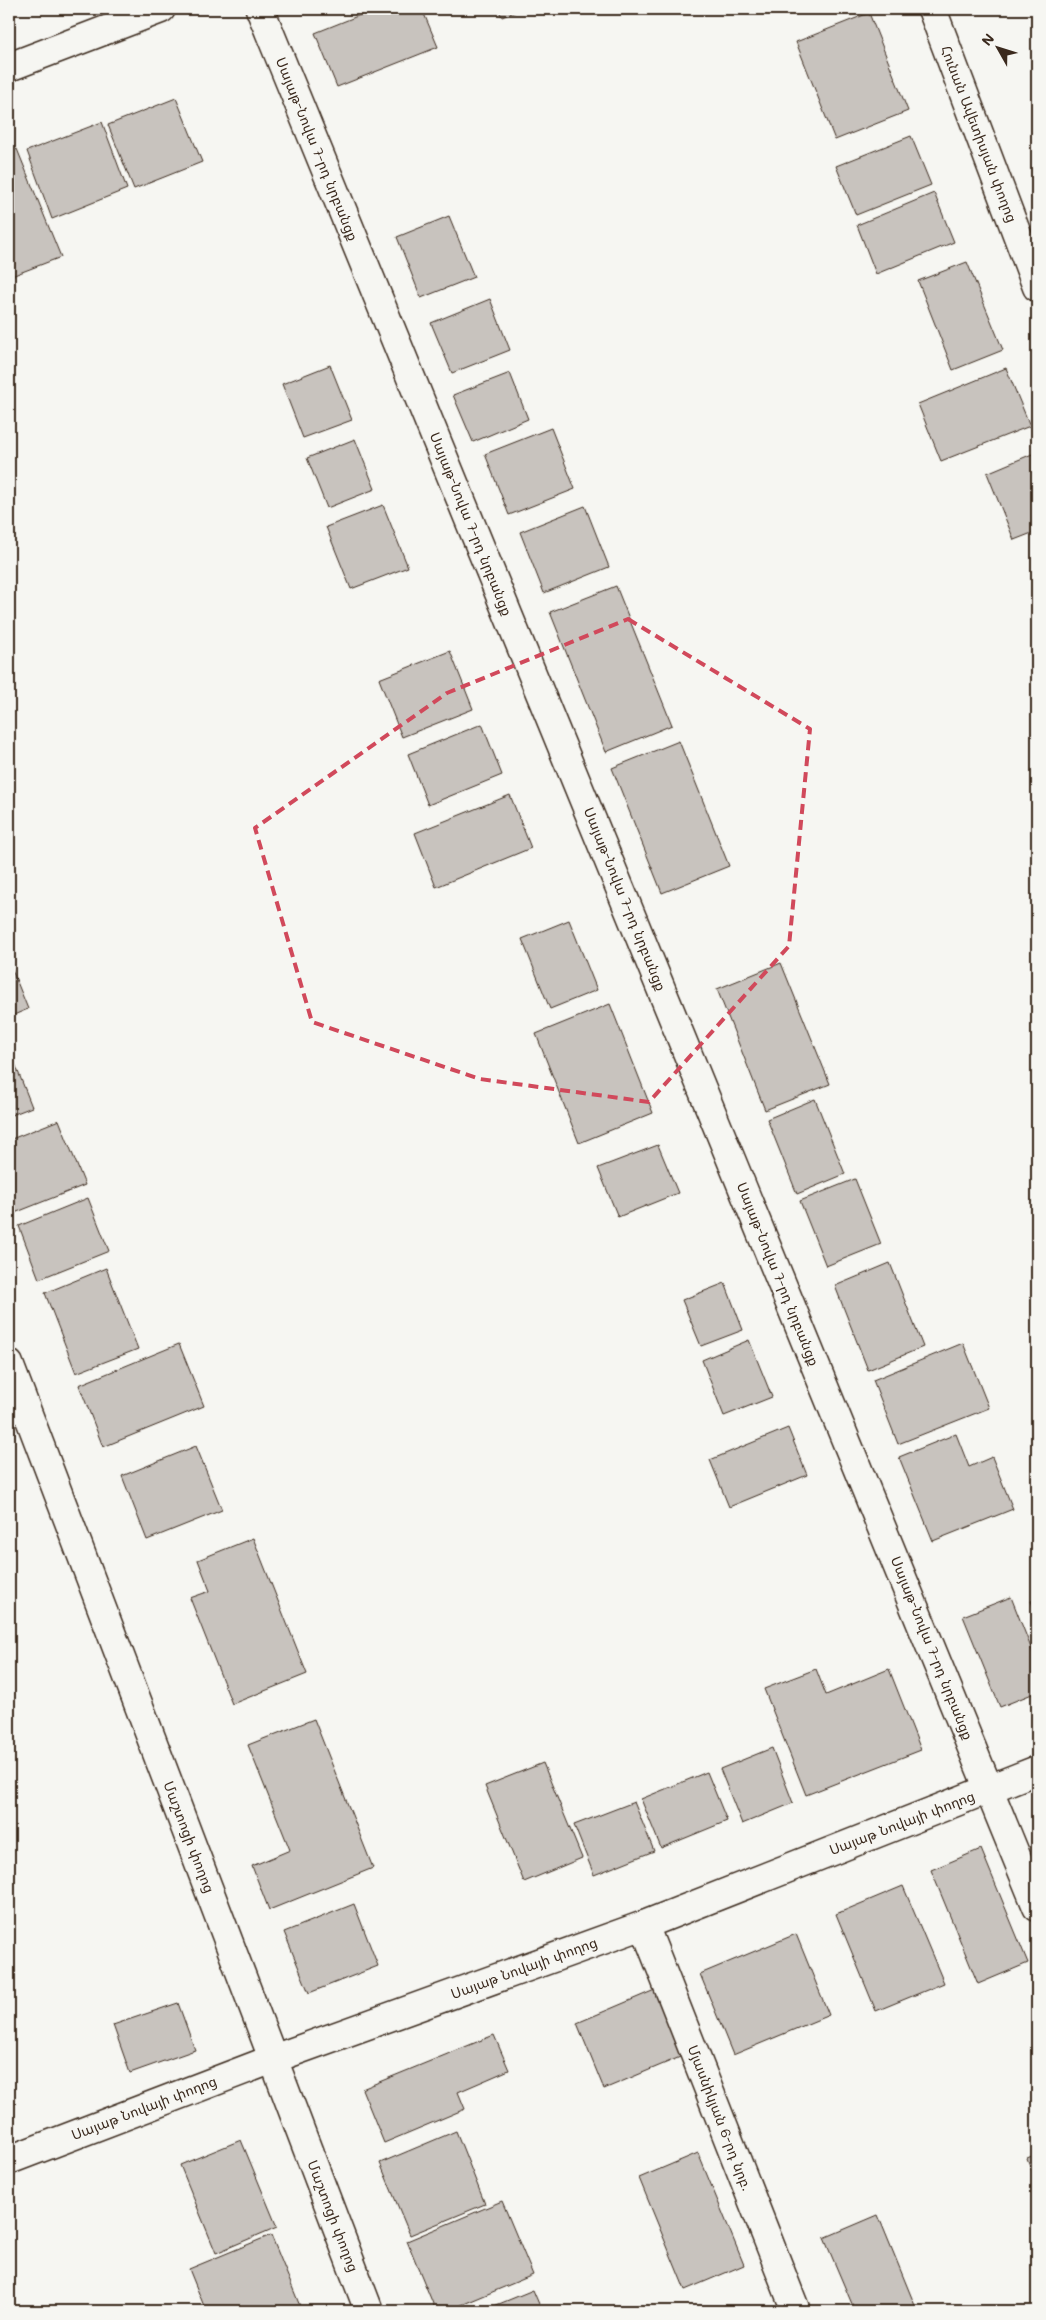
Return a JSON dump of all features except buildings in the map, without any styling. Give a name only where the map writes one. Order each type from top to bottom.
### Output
[{"type":"street","points":[[9,67],[161,9]]},
{"type":"street","name":"Սայաթ-Նովա 7-րդ նրբանցք","points":[[260,9],[1037,1907]]},
{"type":"street","name":"Հունան Ավետիսյան փողոց","points":[[932,9],[1037,287]]},
{"type":"street","name":"Մաշտոցի փողոց","points":[[9,1364],[369,2311]]},
{"type":"street","name":"Սայաթ Նովայի փողոց","points":[[9,2160],[273,2058],[644,1925],[1037,1770]]},
{"type":"street","name":"Մյասնիկյան 6-րդ նրբ.","points":[[644,1925],[796,2311]]},
{"type":"highlighted area","points":[[628,619],[810,729],[789,946],[649,1102],[480,1079],[312,1022],[255,828],[447,693]]}]
